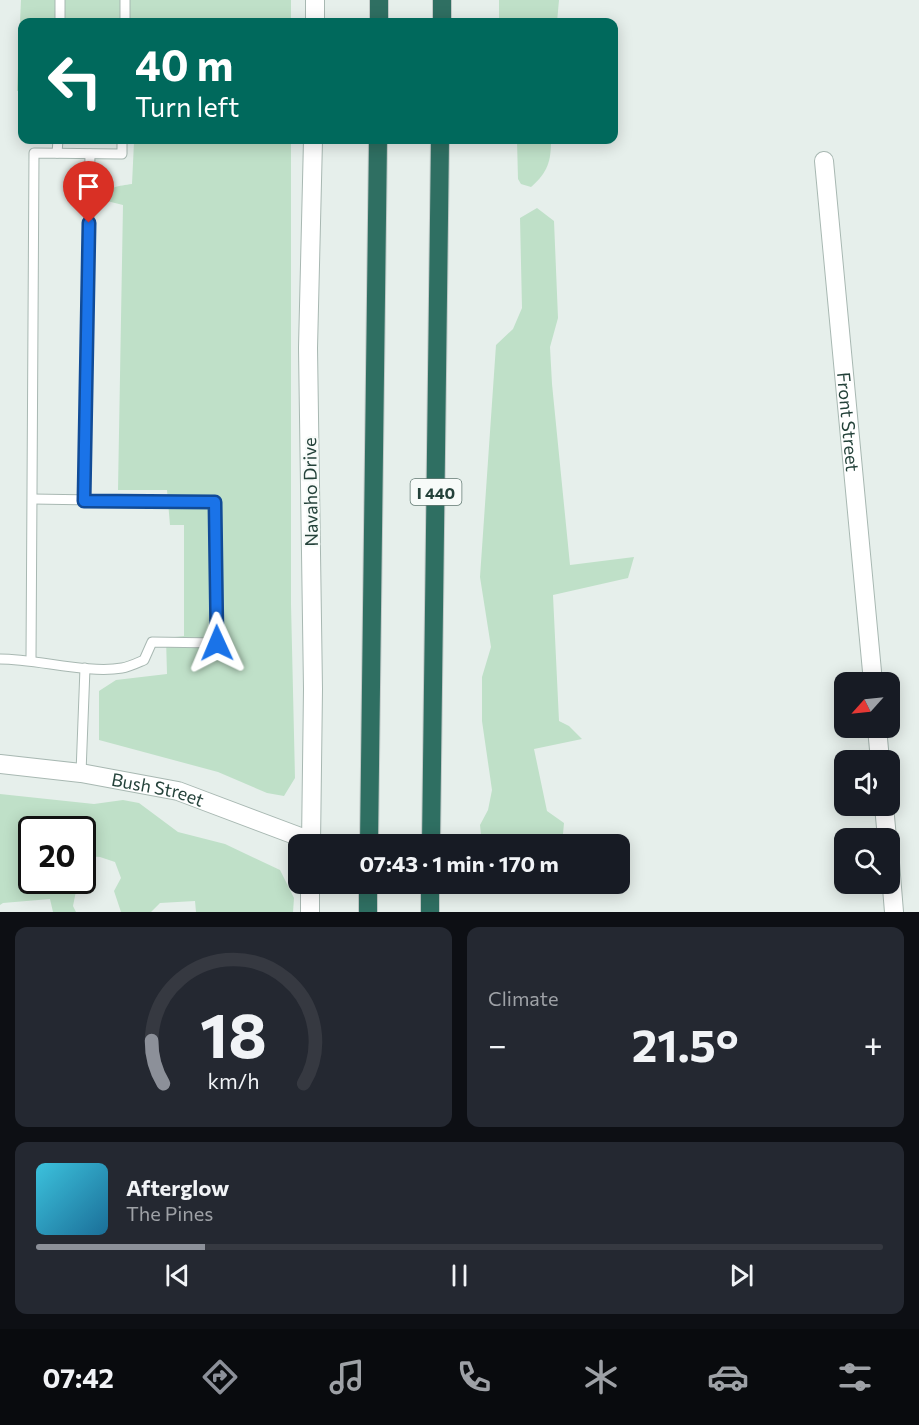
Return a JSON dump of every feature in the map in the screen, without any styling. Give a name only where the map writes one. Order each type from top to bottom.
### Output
[{"type":"highway","points":[[379,0],[379,18]]},
{"type":"highway","points":[[442,0],[442,18]]},
{"type":"highway","points":[[369,834],[378,144]]},
{"type":"highway","name":"I 440","points":[[431,834],[440,144]]},
{"type":"highway","points":[[368,894],[368,912]]},
{"type":"highway","points":[[430,894],[430,912]]},
{"type":"street","points":[[315,0],[315,18]]},
{"type":"street","name":"Navaho Drive","points":[[311,834],[313,689],[308,348],[313,144]]},
{"type":"street","name":"Front Street","points":[[824,161],[872,672]]},
{"type":"street","name":"Bush Street","points":[[0,764],[81,773],[178,791],[288,834]]},
{"type":"street","points":[[310,894],[310,912]]},
{"type":"street","points":[[893,894],[894,912]]},
{"type":"lane","points":[[60,0],[60,18]]},
{"type":"lane","points":[[125,0],[125,18]]},
{"type":"lane","points":[[57,153],[58,144]]},
{"type":"lane","points":[[31,659],[33,153],[122,154],[122,144]]},
{"type":"lane","points":[[84,501],[90,154]]},
{"type":"lane","points":[[0,659],[31,659],[85,668],[122,668],[144,660],[152,642],[217,643],[215,502],[33,499]]},
{"type":"lane","points":[[81,773],[85,668]]},
{"type":"green space","points":[[21,0],[291,0],[291,18],[20,18]]},
{"type":"green space","points":[[499,0],[559,0],[557,18],[499,18]]},
{"type":"green space","points":[[134,144],[291,144],[291,604],[295,778],[284,796],[267,793],[218,772],[99,740],[99,691],[116,680],[167,674],[166,638],[184,636],[184,525],[170,525],[167,490],[118,490],[123,205],[103,200],[111,189],[132,184]]},
{"type":"green space","points":[[517,144],[551,144],[547,166],[531,187],[521,184],[518,179]]},
{"type":"green space","points":[[537,208],[554,221],[558,318],[550,347],[570,565],[634,557],[628,578],[553,595],[559,721],[569,726],[582,739],[534,749],[547,811],[564,823],[563,834],[481,834],[480,825],[488,810],[492,790],[482,721],[482,677],[491,647],[480,577],[496,345],[513,329],[522,308],[520,218]]},
{"type":"green space","points":[[0,794],[94,804],[123,800],[139,803],[178,832],[225,844],[280,870],[288,886],[288,894],[292,894],[294,898],[293,912],[196,912],[195,901],[160,903],[151,912],[121,912],[114,891],[121,878],[115,862],[96,857],[96,816],[18,816],[18,894],[75,894],[73,906],[76,912],[53,912],[50,899],[0,905]]},
{"type":"route","points":[[89,223],[84,501],[215,502],[217,643]]}]
